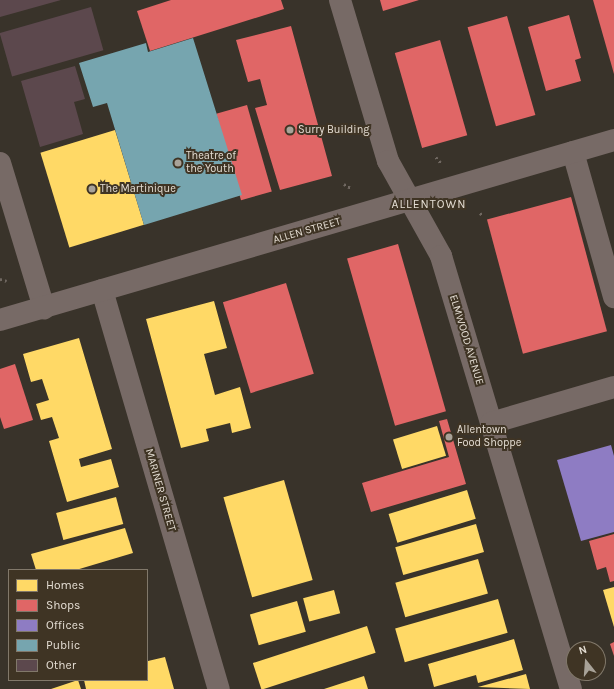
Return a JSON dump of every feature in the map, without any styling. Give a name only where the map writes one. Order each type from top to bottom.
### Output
[{"type":"street","name":"ELMWOOD AVENUE","points":[[340,0],[388,161],[412,200],[441,256],[571,689]]},
{"type":"street","name":"ALLEN STREET","points":[[0,320],[614,140]]},
{"type":"street","points":[[573,152],[614,297]]},
{"type":"street","points":[[0,163],[44,308]]},
{"type":"street","name":"MARINER STREET","points":[[102,290],[219,689]]},
{"type":"street","points":[[491,423],[614,387]]},
{"type":"path","points":[[344,184],[352,189]]},
{"type":"path","points":[[0,279],[8,281]]},
{"type":"building: Homes","name":"The Martinique","points":[[115,130],[144,225],[69,247],[40,153]]},
{"type":"building: Homes","points":[[214,301],[227,348],[204,354],[215,395],[240,387],[251,428],[232,433],[230,423],[206,429],[209,441],[181,448],[146,319]]},
{"type":"building: Homes","points":[[79,338],[112,449],[79,459],[81,467],[111,459],[119,487],[67,502],[49,441],[59,438],[52,417],[41,420],[36,404],[49,400],[42,379],[31,382],[23,354]]},
{"type":"building: Homes","points":[[437,426],[446,456],[402,469],[393,439]]},
{"type":"building: Homes","points":[[284,480],[313,580],[252,597],[223,497]]},
{"type":"building: Homes","points":[[467,490],[476,519],[397,543],[389,514]]},
{"type":"building: Homes","points":[[116,497],[123,524],[63,540],[56,513]]},
{"type":"building: Homes","points":[[476,524],[484,552],[403,575],[395,547]]},
{"type":"building: Homes","points":[[125,528],[133,553],[79,569],[36,569],[31,554]]},
{"type":"building: Homes","points":[[478,559],[488,594],[405,617],[395,583]]},
{"type":"building: Homes","points":[[614,587],[614,627],[603,590]]},
{"type":"building: Homes","points":[[334,590],[340,613],[309,621],[303,598]]},
{"type":"building: Homes","points":[[498,599],[508,633],[405,662],[395,628]]},
{"type":"building: Homes","points":[[297,601],[306,632],[259,645],[250,615]]},
{"type":"building: Homes","points":[[367,626],[376,653],[264,689],[261,689],[253,663]]},
{"type":"building: Homes","points":[[514,639],[523,670],[478,683],[476,675],[434,687],[428,664]]},
{"type":"building: Homes","points":[[165,657],[174,689],[86,689],[84,681],[148,681],[148,661]]},
{"type":"building: Homes","points":[[526,674],[530,689],[478,687]]},
{"type":"building: Homes","points":[[364,676],[368,689],[324,689]]},
{"type":"building: Homes","points":[[78,681],[81,689],[51,689]]},
{"type":"building: Shops","points":[[171,0],[281,0],[284,9],[150,51],[137,11]]},
{"type":"building: Shops","points":[[380,0],[419,0],[383,11]]},
{"type":"building: Shops","points":[[593,0],[614,0],[614,74]]},
{"type":"building: Shops","points":[[569,15],[581,58],[575,60],[581,81],[546,91],[528,27]]},
{"type":"building: Shops","points":[[507,16],[535,115],[496,126],[468,27]]},
{"type":"building: Shops","name":"Surry Building","points":[[291,26],[332,176],[280,190],[255,108],[267,105],[260,79],[248,82],[236,40]]},
{"type":"building: Shops","points":[[440,40],[467,135],[422,148],[395,53]]},
{"type":"building: Shops","points":[[247,105],[272,192],[241,200],[216,114]]},
{"type":"building: Shops","points":[[571,197],[607,331],[523,354],[487,220]]},
{"type":"building: Shops","points":[[398,244],[446,411],[395,426],[347,259]]},
{"type":"building: Shops","points":[[286,283],[314,374],[251,393],[223,302]]},
{"type":"building: Shops","points":[[15,364],[33,420],[4,429],[0,417],[0,369]]},
{"type":"building: Shops","points":[[447,419],[466,484],[371,512],[362,483],[449,457],[439,421]]},
{"type":"building: Shops","points":[[614,534],[614,581],[610,582],[606,567],[597,570],[589,541]]},
{"type":"building: Shops","points":[[614,642],[614,656],[610,644]]},
{"type":"building: Offices","points":[[611,445],[614,456],[614,532],[581,541],[557,460]]},
{"type":"building: Public","name":"Theatre of the Youth","points":[[193,38],[242,195],[144,225],[107,103],[93,107],[79,63],[146,43],[148,52]]},
{"type":"building: Other","points":[[0,0],[61,0],[0,17]]},
{"type":"building: Other","points":[[91,7],[103,50],[12,76],[0,33]]},
{"type":"building: Other","points":[[75,66],[85,99],[74,102],[83,134],[40,147],[21,81]]},
{"type":"place","name":"Surry Building","points":[[290,130]]},
{"type":"place","name":"Theatre of the Youth","points":[[178,163]]},
{"type":"place","name":"The Martinique","points":[[92,189]]},
{"type":"place","name":"Allentown Food Shoppe","points":[[449,437]]},
{"type":"district","name":"ALLENTOWN","points":[[429,205]]}]
